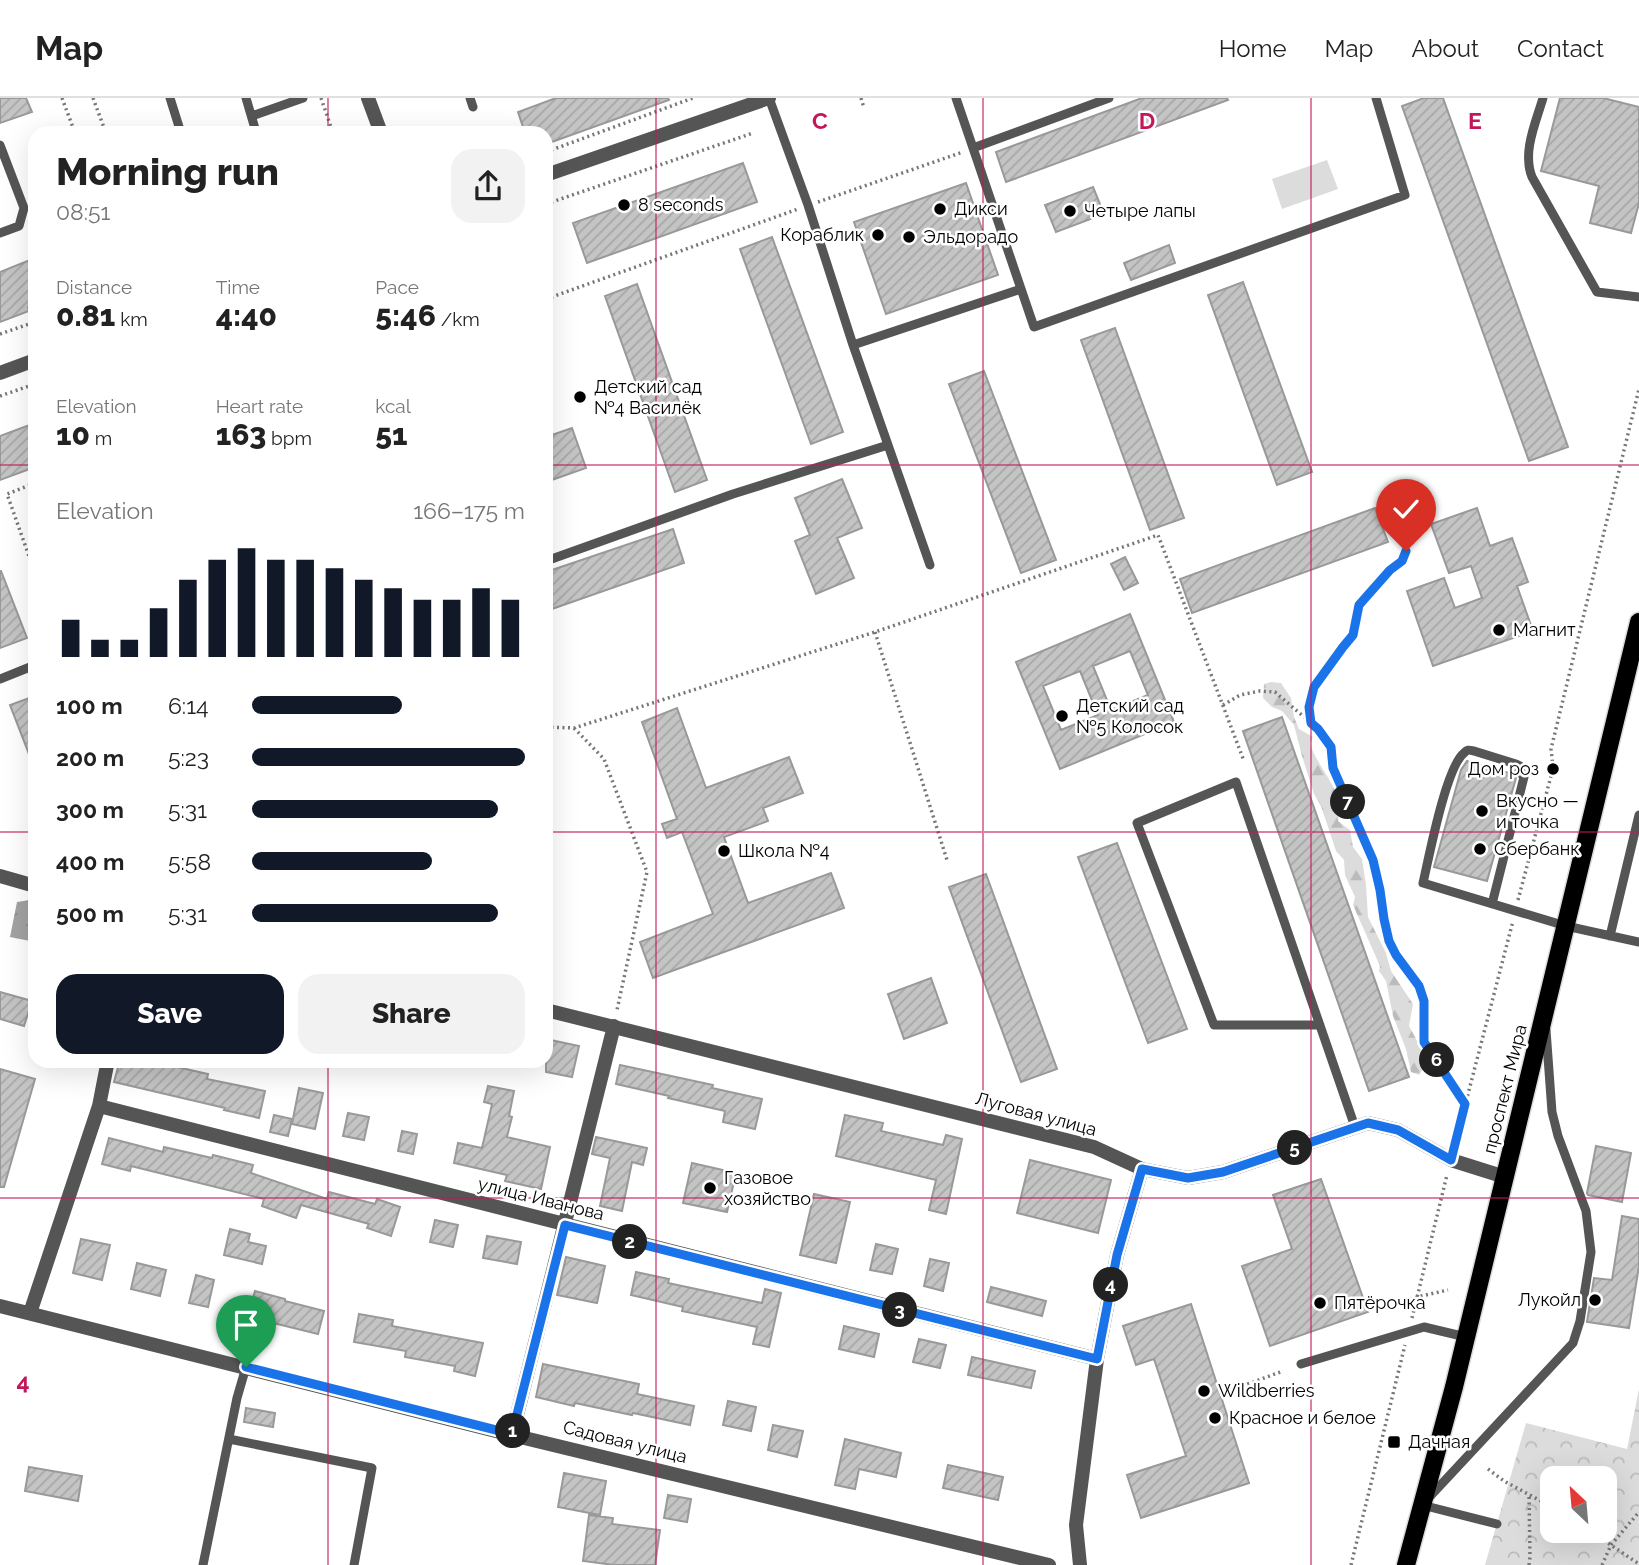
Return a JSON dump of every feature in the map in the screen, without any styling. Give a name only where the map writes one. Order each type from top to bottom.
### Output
[{"type":"main road","name":"проспект Мира","points":[[1406,1565],[1466,1337],[1639,621]]},
{"type":"street","points":[[369,98],[379,126]]},
{"type":"street","points":[[553,173],[769,98]]},
{"type":"street","points":[[0,373],[28,363]]},
{"type":"street","points":[[0,876],[28,884]]},
{"type":"street","name":"Луговая улица","points":[[553,1012],[1094,1147],[1142,1169],[1188,1178],[1223,1172],[1368,1123],[1398,1130],[1451,1160],[1505,1177]]},
{"type":"street","points":[[512,1434],[614,1026]]},
{"type":"street","points":[[30,1313],[99,1106],[106,1068]]},
{"type":"street","name":"улица Иванова","points":[[99,1106],[1097,1359]]},
{"type":"street","points":[[1080,1565],[1076,1525],[1097,1359],[1117,1255],[1142,1169]]},
{"type":"street","name":"Садовая улица","points":[[0,1306],[1049,1565]]},
{"type":"lane","points":[[170,98],[179,126]]},
{"type":"lane","points":[[246,98],[255,126]]},
{"type":"lane","points":[[252,116],[303,98]]},
{"type":"lane","points":[[769,98],[930,565]]},
{"type":"lane","points":[[957,98],[1034,327],[1405,195],[1376,98]]},
{"type":"lane","points":[[973,148],[1110,98]]},
{"type":"lane","points":[[1543,98],[1532,134],[1528,161],[1532,177],[1597,292],[1639,297]]},
{"type":"lane","points":[[0,145],[24,208],[19,226],[0,233]]},
{"type":"lane","points":[[853,345],[1021,289]]},
{"type":"lane","points":[[553,558],[733,494],[888,445]]},
{"type":"lane","points":[[0,679],[28,668]]},
{"type":"lane","points":[[1492,904],[1524,777],[1517,769],[1468,755],[1459,760],[1448,782],[1423,883],[1492,904],[1566,926],[1639,942]]},
{"type":"lane","points":[[1320,1025],[1214,1025],[1138,823],[1236,782],[1320,1025],[1355,1127]]},
{"type":"lane","points":[[1610,936],[1639,815]]},
{"type":"lane","points":[[1497,1524],[1422,1505],[1573,1343],[1580,1321],[1591,1252],[1586,1211],[1558,1136],[1552,1112],[1545,1014]]},
{"type":"lane","points":[[1301,1364],[1424,1327],[1466,1337]]},
{"type":"lane","points":[[202,1565],[246,1367]]},
{"type":"lane","points":[[229,1438],[372,1468],[354,1565]]},
{"type":"path","points":[[62,98],[72,126]]},
{"type":"path","points":[[93,98],[103,126]]},
{"type":"path","points":[[321,98],[331,126]]},
{"type":"path","points":[[553,149],[693,98]]},
{"type":"path","points":[[860,98],[864,108]]},
{"type":"path","points":[[553,202],[753,133]]},
{"type":"path","points":[[553,296],[973,148]]},
{"type":"path","points":[[0,334],[28,324]]},
{"type":"path","points":[[0,396],[28,386]]},
{"type":"path","points":[[1351,1565],[1465,1104],[1551,776],[1551,749],[1639,389]]},
{"type":"path","points":[[28,486],[6,494],[28,554]]},
{"type":"path","points":[[1311,723],[1309,707],[1314,687],[1353,635],[1359,605],[1390,570],[1402,561],[1416,538],[1418,529]]},
{"type":"path","points":[[553,727],[574,728],[875,632],[1157,535],[1244,761]]},
{"type":"path","points":[[875,632],[947,860]]},
{"type":"path","points":[[1223,706],[1240,695],[1259,691],[1275,692],[1318,729],[1331,747],[1333,768],[1373,860],[1389,941],[1419,986],[1424,1001],[1424,1042],[1465,1104]]},
{"type":"path","points":[[574,728],[604,759],[647,872],[614,1026]]},
{"type":"path","points":[[1384,1308],[1448,1290]]},
{"type":"path","points":[[1237,1388],[1283,1371]]},
{"type":"path","points":[[1488,1469],[1540,1500]]},
{"type":"path","points":[[1529,1494],[1529,1565]]},
{"type":"path","points":[[1602,1565],[1611,1545],[1639,1512]]},
{"type":"path","points":[[1611,1545],[1639,1564]]},
{"type":"green space","points":[[1327,160],[1338,189],[1282,209],[1272,179]]},
{"type":"green space","points":[[1281,683],[1291,698],[1299,729],[1313,737],[1310,744],[1337,796],[1338,821],[1350,830],[1353,847],[1362,859],[1368,917],[1386,953],[1391,971],[1413,1004],[1409,1026],[1428,1061],[1419,1075],[1411,1072],[1406,1049],[1393,1016],[1386,981],[1379,971],[1380,966],[1353,905],[1355,897],[1345,875],[1344,860],[1336,851],[1321,806],[1314,794],[1294,725],[1282,711],[1272,707],[1263,698],[1264,684]]},
{"type":"green space","points":[[1639,1389],[1639,1565],[1485,1565],[1526,1423],[1627,1449]]},
{"type":"water","points":[[28,900],[28,941],[10,937],[17,902]]},
{"type":"building","points":[[0,98],[26,98],[32,112],[0,123]]},
{"type":"building","points":[[556,98],[669,100],[553,141],[553,126],[523,126],[518,112]]},
{"type":"building","points":[[1142,98],[1228,100],[1006,182],[996,152]]},
{"type":"building","points":[[1424,98],[1443,98],[1568,447],[1529,461],[1402,106]]},
{"type":"building","points":[[1560,98],[1603,98],[1639,107],[1639,203],[1631,233],[1590,223],[1599,186],[1541,171]]},
{"type":"building","points":[[743,163],[757,202],[587,263],[573,223]]},
{"type":"building","points":[[966,183],[998,275],[886,314],[854,222]]},
{"type":"building","points":[[1093,187],[1104,214],[1056,232],[1045,205]]},
{"type":"building","points":[[772,237],[843,432],[811,444],[740,249]]},
{"type":"building","points":[[1169,245],[1175,263],[1131,280],[1124,263]]},
{"type":"building","points":[[28,261],[28,311],[0,322],[0,272]]},
{"type":"building","points":[[1243,282],[1312,472],[1277,485],[1208,295]]},
{"type":"building","points":[[637,284],[707,480],[675,492],[605,296]]},
{"type":"building","points":[[1115,328],[1184,518],[1150,530],[1081,340]]},
{"type":"building","points":[[984,371],[1056,560],[1021,573],[949,384]]},
{"type":"building","points":[[28,426],[28,470],[0,480],[0,436]]},
{"type":"building","points":[[572,428],[586,468],[553,480],[553,435]]},
{"type":"building","points":[[842,479],[862,528],[837,538],[854,578],[816,594],[795,541],[810,535],[795,498]]},
{"type":"building","points":[[1375,508],[1388,542],[1192,613],[1180,579]]},
{"type":"building","points":[[1477,508],[1490,546],[1512,538],[1528,582],[1517,586],[1533,631],[1433,666],[1407,591],[1444,578],[1455,608],[1482,598],[1471,566],[1449,573],[1431,524]]},
{"type":"building","points":[[673,529],[684,563],[553,609],[553,570]]},
{"type":"building","points":[[1125,557],[1138,583],[1124,590],[1111,564]]},
{"type":"building","points":[[0,571],[27,638],[0,648]]},
{"type":"building","points":[[1130,614],[1174,722],[1060,769],[1016,662]],"holes":[[[1130,651],[1148,695],[1111,710],[1093,666]],[[1080,671],[1098,715],[1061,730],[1043,686]]]},
{"type":"building","points":[[28,699],[28,752],[10,705]]},
{"type":"building","points":[[677,708],[706,788],[789,757],[803,793],[763,808],[768,821],[724,837],[748,903],[831,873],[844,908],[653,978],[640,942],[713,914],[682,832],[667,838],[662,824],[677,819],[642,722]]},
{"type":"building","points":[[1282,717],[1409,1077],[1369,1091],[1243,731]]},
{"type":"building","points":[[1467,761],[1513,774],[1516,778],[1487,881],[1434,867],[1461,770]]},
{"type":"building","points":[[1117,843],[1187,1029],[1148,1043],[1078,857]]},
{"type":"building","points":[[986,874],[1057,1069],[1021,1082],[949,887]]},
{"type":"building","points":[[931,978],[947,1023],[904,1039],[888,994]]},
{"type":"building","points":[[0,992],[28,1000],[24,1026],[0,1019]]},
{"type":"building","points":[[553,1040],[579,1046],[572,1077],[546,1072],[546,1068],[553,1068]]},
{"type":"building","points":[[620,1065],[713,1085],[712,1088],[762,1099],[755,1129],[723,1122],[725,1111],[616,1084]]},
{"type":"building","points":[[118,1068],[181,1068],[208,1074],[207,1079],[265,1091],[259,1118],[114,1082]]},
{"type":"building","points":[[0,1069],[35,1079],[4,1187],[0,1187]]},
{"type":"building","points":[[488,1086],[514,1091],[507,1137],[550,1147],[541,1189],[505,1181],[507,1175],[454,1163],[458,1143],[482,1148],[492,1104],[484,1102]]},
{"type":"building","points":[[299,1088],[323,1093],[315,1129],[292,1124]]},
{"type":"building","points":[[348,1113],[369,1117],[364,1140],[343,1136]]},
{"type":"building","points":[[274,1115],[292,1119],[288,1136],[270,1132]]},
{"type":"building","points":[[845,1115],[883,1123],[881,1131],[943,1145],[946,1135],[962,1139],[946,1214],[929,1210],[936,1180],[836,1156]]},
{"type":"building","points":[[402,1131],[417,1134],[413,1154],[398,1151]]},
{"type":"building","points":[[596,1137],[647,1148],[643,1165],[632,1162],[622,1211],[600,1206],[610,1158],[592,1154]]},
{"type":"building","points":[[109,1138],[163,1152],[164,1147],[253,1165],[251,1173],[327,1199],[329,1192],[375,1204],[377,1199],[400,1207],[391,1236],[367,1228],[369,1224],[301,1205],[296,1218],[262,1206],[264,1199],[131,1166],[130,1171],[102,1164]]},
{"type":"building","points":[[1596,1146],[1631,1153],[1622,1202],[1587,1193]]},
{"type":"building","points":[[1030,1160],[1111,1180],[1098,1233],[1017,1213]]},
{"type":"building","name":"Газовое хозяйство","points":[[692,1163],[736,1173],[727,1212],[683,1203]]},
{"type":"building","points":[[1321,1179],[1368,1312],[1270,1346],[1242,1266],[1292,1249],[1273,1195]]},
{"type":"building","points":[[814,1194],[850,1202],[836,1263],[800,1255]]},
{"type":"building","points":[[1622,1216],[1639,1219],[1639,1266],[1629,1328],[1587,1322],[1594,1278],[1612,1280]]},
{"type":"building","points":[[435,1220],[458,1225],[453,1247],[430,1242]]},
{"type":"building","points":[[230,1229],[250,1234],[248,1242],[266,1246],[262,1264],[224,1255]]},
{"type":"building","points":[[487,1236],[521,1242],[517,1264],[483,1258]]},
{"type":"building","points":[[81,1239],[110,1245],[102,1280],[73,1273]]},
{"type":"building","points":[[876,1244],[898,1249],[892,1274],[870,1270]]},
{"type":"building","points":[[566,1257],[605,1266],[597,1303],[557,1295]]},
{"type":"building","points":[[930,1259],[949,1263],[943,1291],[924,1286]]},
{"type":"building","points":[[137,1263],[166,1270],[160,1296],[131,1289]]},
{"type":"building","points":[[636,1272],[669,1279],[668,1283],[762,1303],[765,1289],[781,1293],[769,1347],[753,1344],[757,1327],[682,1311],[683,1307],[631,1295]]},
{"type":"building","points":[[196,1275],[214,1280],[208,1307],[189,1303]]},
{"type":"building","points":[[991,1287],[1046,1301],[1042,1316],[987,1302]]},
{"type":"building","points":[[255,1291],[324,1311],[318,1334],[265,1321],[264,1324],[247,1320]]},
{"type":"building","points":[[1191,1304],[1249,1483],[1141,1518],[1127,1475],[1186,1456],[1154,1359],[1136,1365],[1123,1326]]},
{"type":"building","points":[[359,1314],[393,1320],[392,1326],[483,1343],[475,1376],[454,1371],[455,1366],[405,1357],[406,1351],[354,1342]]},
{"type":"building","points":[[844,1326],[879,1334],[874,1357],[839,1349]]},
{"type":"building","points":[[919,1339],[946,1345],[940,1368],[913,1362]]},
{"type":"building","points":[[972,1357],[1035,1371],[1031,1388],[968,1375]]},
{"type":"building","points":[[543,1364],[639,1384],[637,1394],[694,1406],[690,1425],[536,1397]]},
{"type":"building","points":[[728,1401],[756,1407],[751,1431],[723,1425]]},
{"type":"building","points":[[246,1408],[275,1413],[273,1427],[244,1422]]},
{"type":"building","points":[[773,1425],[803,1431],[797,1457],[768,1450]]},
{"type":"building","points":[[845,1439],[901,1453],[896,1477],[859,1469],[855,1489],[835,1485]]},
{"type":"building","points":[[948,1465],[1003,1477],[998,1500],[943,1488]]},
{"type":"building","points":[[29,1467],[82,1476],[78,1501],[25,1491]]},
{"type":"building","points":[[564,1473],[606,1481],[600,1515],[558,1507]]},
{"type":"building","points":[[668,1495],[691,1499],[687,1522],[664,1518]]},
{"type":"building","points":[[589,1515],[613,1518],[612,1524],[660,1530],[655,1565],[614,1565],[583,1561]]},
{"type":"place","name":"8 seconds","points":[[624,205]]},
{"type":"place","name":"Дикси","points":[[940,209]]},
{"type":"place","name":"Четыре лапы","points":[[1070,211]]},
{"type":"place","name":"Кораблик","points":[[878,235]]},
{"type":"place","name":"Эльдорадо","points":[[909,237]]},
{"type":"place","name":"Детский сад №4 Василёк","points":[[580,397]]},
{"type":"place","name":"Магнит","points":[[1499,630]]},
{"type":"place","name":"Детский сад №5 Колосок","points":[[1062,716]]},
{"type":"place","name":"Дом роз","points":[[1553,769]]},
{"type":"place","name":"Вкусно — и точка","points":[[1482,811]]},
{"type":"place","name":"Сбербанк","points":[[1480,849]]},
{"type":"place","name":"Школа №4","points":[[724,851]]},
{"type":"place","name":"Газовое хозяйство","points":[[710,1188]]},
{"type":"place","name":"Лукойл","points":[[1595,1300]]},
{"type":"place","name":"Пятёрочка","points":[[1320,1303]]},
{"type":"place","name":"Wildberries","points":[[1204,1391]]},
{"type":"place","name":"Красное и белое","points":[[1215,1418]]},
{"type":"place","name":"Дачная","points":[[1394,1442]]},
{"type":"route","points":[[246,1367],[512,1434],[565,1225],[1097,1359],[1117,1255],[1142,1169],[1188,1178],[1223,1172],[1368,1123],[1398,1130],[1451,1160],[1465,1104],[1424,1042],[1424,1001],[1419,986],[1389,941],[1373,860],[1333,768],[1331,747],[1311,723],[1309,707],[1314,687],[1353,635],[1359,605],[1390,570],[1402,561],[1406,551]]}]
